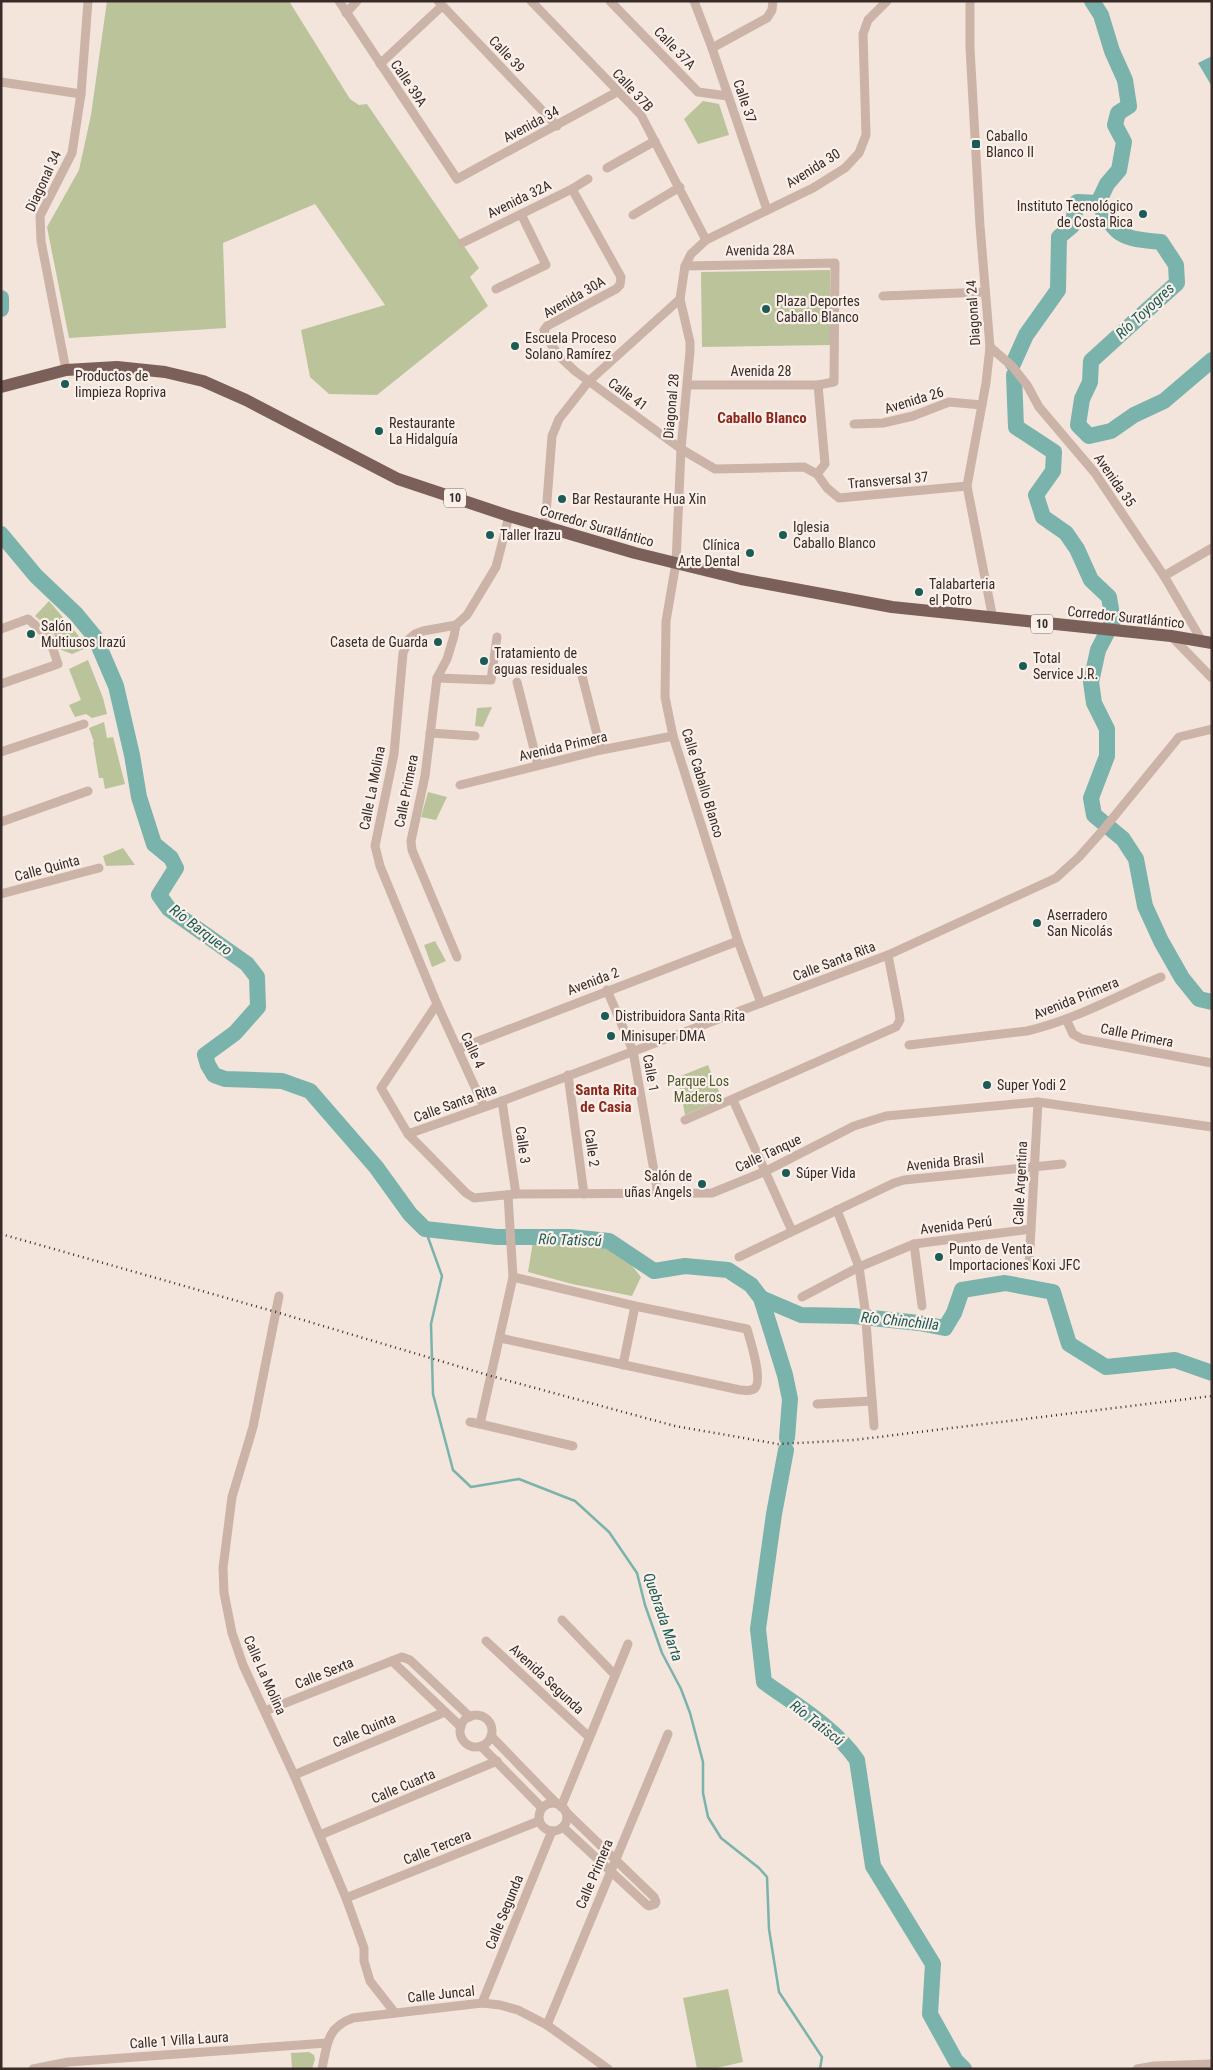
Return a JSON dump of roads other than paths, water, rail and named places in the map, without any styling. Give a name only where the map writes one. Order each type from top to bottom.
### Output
[{"type":"main road","name":"Corredor Suratlántico","points":[[1,387],[66,370],[117,367],[165,372],[203,381],[246,400],[398,479],[545,527],[676,563],[798,591],[892,607],[1171,636],[1207,642]]},
{"type":"street","name":"Diagonal 34","points":[[66,370],[41,242],[40,216],[72,153],[81,94],[88,1]]},
{"type":"street","name":"Calle 39A","points":[[339,1],[457,179]]},
{"type":"street","points":[[346,13],[357,1]]},
{"type":"street","name":"Calle 37B","points":[[531,1],[641,115],[706,240]]},
{"type":"street","name":"Calle 37A","points":[[610,1],[698,92],[728,96]]},
{"type":"street","name":"Calle 37","points":[[694,1],[767,210]]},
{"type":"street","points":[[712,48],[767,18],[772,10],[773,1]]},
{"type":"street","name":"Diagonal 24","points":[[970,1],[970,48],[990,347],[982,405],[967,486],[993,619]]},
{"type":"street","points":[[380,64],[440,3]]},
{"type":"street","name":"Calle 39","points":[[440,3],[557,126]]},
{"type":"street","name":"Avenida 30","points":[[692,254],[706,240],[821,183],[845,168],[860,153],[866,135],[863,34],[868,20],[881,3]]},
{"type":"street","points":[[1,82],[81,94]]},
{"type":"street","name":"Avenida 34","points":[[457,179],[617,92]]},
{"type":"street","points":[[607,168],[655,141]]},
{"type":"street","name":"Avenida 32A","points":[[462,243],[572,189],[588,179]]},
{"type":"street","points":[[633,215],[680,188]]},
{"type":"street","name":"Avenida 30A","points":[[545,334],[544,330],[547,326],[620,285],[621,277],[619,272],[572,189]]},
{"type":"street","points":[[496,288],[546,265],[521,214]]},
{"type":"street","name":"Diagonal 28","points":[[676,563],[681,449],[688,385],[690,342],[680,298],[686,266],[692,254]]},
{"type":"street","name":"Avenida 28A","points":[[686,266],[835,263],[834,382]]},
{"type":"street","points":[[883,296],[985,292]]},
{"type":"street","points":[[545,527],[554,428],[559,419],[588,382],[680,298]]},
{"type":"street","name":"Calle 41","points":[[545,334],[560,357],[588,382],[681,449]]},
{"type":"street","name":"Avenida 35","points":[[990,347],[1012,366],[1027,385],[1039,407],[1095,473],[1207,642]]},
{"type":"street","name":"Avenida 28","points":[[688,385],[818,385],[834,382]]},
{"type":"street","points":[[681,449],[715,469],[804,467],[817,474],[825,464],[818,385]]},
{"type":"street","name":"Avenida 26","points":[[854,424],[883,424],[913,416],[949,402],[982,405]]},
{"type":"street","name":"Transversal 37","points":[[817,474],[827,488],[839,498],[967,486]]},
{"type":"street","points":[[456,625],[467,615],[492,576],[509,516]]},
{"type":"street","points":[[1164,576],[1212,548]]},
{"type":"street","name":"Calle Caballo Blanco","points":[[676,563],[666,621],[665,640],[666,697],[672,736],[738,942],[761,1003]]},
{"type":"street","points":[[1,629],[28,620],[49,637],[58,664],[1,684]]},
{"type":"street","name":"Calle Primera","points":[[456,625],[447,659],[437,678],[426,776],[410,841],[412,850],[457,957]]},
{"type":"street","name":"Calle La Molina","points":[[437,1004],[380,866],[375,846],[394,754],[403,653],[409,639],[422,630],[456,625]]},
{"type":"street","points":[[1171,636],[1212,678]]},
{"type":"street","points":[[437,678],[491,680],[497,637]]},
{"type":"street","points":[[581,672],[601,750]]},
{"type":"street","points":[[517,682],[538,765]]},
{"type":"street","points":[[1,752],[84,724]]},
{"type":"street","name":"Calle Santa Rita","points":[[408,1134],[568,1076],[888,955],[1056,878],[1079,857],[1103,830],[1179,737],[1212,729]]},
{"type":"street","points":[[430,733],[475,736]]},
{"type":"street","name":"Avenida Primera","points":[[460,784],[601,750],[672,736]]},
{"type":"street","points":[[1,822],[88,791]]},
{"type":"street","name":"Calle Quinta","points":[[1,894],[99,868]]},
{"type":"street","name":"Avenida 2","points":[[458,1048],[738,942]]},
{"type":"street","points":[[685,1120],[896,1027],[900,1020],[888,955]]},
{"type":"street","name":"Avenida Primera","points":[[909,1045],[1027,1031],[1066,1020],[1161,977]]},
{"type":"street","name":"Calle 1","points":[[607,990],[633,1051],[658,1194]]},
{"type":"street","name":"Calle 4","points":[[437,1004],[484,1107]]},
{"type":"street","name":"Calle Tanque","points":[[437,1004],[382,1088],[408,1134],[466,1193],[474,1198],[512,1194],[712,1193],[766,1171],[854,1126],[886,1116],[1038,1102],[1212,1127]]},
{"type":"street","name":"Calle Primera","points":[[1066,1020],[1073,1034],[1082,1039],[1212,1063]]},
{"type":"street","name":"Calle 2","points":[[568,1076],[584,1194]]},
{"type":"street","name":"Calle 3","points":[[480,1424],[512,1277],[510,1225],[512,1194],[502,1100]]},
{"type":"street","points":[[733,1100],[792,1231]]},
{"type":"street","name":"Calle Argentina","points":[[1029,1265],[1038,1102]]},
{"type":"street","name":"Avenida Brasil","points":[[739,1257],[904,1180],[1062,1164]]},
{"type":"street","points":[[837,1210],[859,1267],[866,1309],[874,1426]]},
{"type":"street","name":"Avenida Perú","points":[[802,1297],[859,1267],[914,1244],[1031,1229]]},
{"type":"street","points":[[914,1244],[922,1306]]},
{"type":"street","points":[[500,1338],[747,1391],[756,1387],[758,1382],[753,1350],[747,1329],[635,1306],[512,1277]]},
{"type":"street","name":"Calle La Molina","points":[[279,1296],[253,1426],[232,1497],[223,1568],[224,1593],[232,1633],[243,1665],[294,1775],[346,1898],[364,1948],[364,1961],[370,1981],[395,2013]]},
{"type":"street","points":[[622,1365],[635,1306]]},
{"type":"street","points":[[817,1404],[872,1401]]},
{"type":"street","points":[[470,1422],[569,1442]]},
{"type":"street","points":[[562,1620],[614,1674]]},
{"type":"street","name":"Avenida Segunda","points":[[486,1641],[589,1737]]},
{"type":"street","points":[[542,1808],[539,1821],[543,1827],[552,1831],[563,1826],[566,1819],[561,1807],[614,1674],[628,1644]]},
{"type":"street","points":[[461,1727],[392,1660],[402,1657],[410,1660],[470,1717]]},
{"type":"street","name":"Calle Sexta","points":[[265,1711],[392,1660]]},
{"type":"street","name":"Calle Quinta","points":[[294,1775],[446,1712]]},
{"type":"street","points":[[480,1716],[488,1721],[492,1731],[487,1742],[481,1746],[472,1747],[465,1743],[461,1736],[461,1727],[470,1717],[480,1716]]},
{"type":"street","name":"Calle Primera","points":[[547,2025],[668,1734]]},
{"type":"street","points":[[491,1736],[561,1807],[616,1859],[654,1900],[649,1906],[563,1826]]},
{"type":"street","points":[[481,1746],[542,1808]]},
{"type":"street","name":"Calle Cuarta","points":[[320,1835],[497,1761]]},
{"type":"street","points":[[542,1808],[550,1804],[561,1807]]},
{"type":"street","name":"Calle Tercera","points":[[346,1898],[539,1821]]},
{"type":"street","name":"Calle Segunda","points":[[482,2003],[552,1831]]},
{"type":"street","name":"Calle Juncal","points":[[322,2069],[327,2043],[333,2030],[342,2022],[354,2018],[482,2003],[518,2010],[547,2025],[608,2069]]},
{"type":"street","name":"Calle 1 Villa Laura","points":[[33,2069],[68,2062],[327,2043]]},
{"type":"street","points":[[1137,2069],[1154,2066],[1212,2064]]},
{"type":"water","points":[[1212,56],[1212,84],[1211,85],[1198,63]]},
{"type":"waterway","name":"Río Toyogres","points":[[1092,1],[1101,15],[1112,51],[1125,80],[1129,106],[1118,113],[1115,125],[1124,142],[1119,170],[1107,184],[1098,203],[1116,230],[1122,234],[1137,239],[1161,242],[1176,265],[1177,283],[1091,361],[1090,382],[1082,399],[1078,425],[1089,436],[1111,431],[1134,415],[1164,401],[1212,360]]},
{"type":"waterway","points":[[1013,364],[1026,335],[1058,290],[1059,237],[1072,226],[1077,202],[1098,203]]},
{"type":"waterway","name":"Río Barquero","points":[[1,298],[1,309]]},
{"type":"waterway","points":[[1014,375],[1016,427],[1054,452],[1053,471],[1036,495],[1043,517],[1066,533],[1077,549],[1091,580],[1109,597],[1113,621],[1098,650],[1091,682],[1094,703],[1107,729],[1107,756],[1091,798],[1094,815],[1123,839],[1136,859],[1145,906],[1161,941],[1182,978],[1199,999],[1212,1002]]},
{"type":"waterway","name":"Río Barquero","points":[[1,534],[36,576],[76,614],[95,637],[116,686],[132,755],[139,797],[154,844],[171,858],[176,868],[159,895],[169,909],[247,964],[257,977],[258,1007],[235,1033],[205,1055],[214,1075],[225,1079],[282,1081],[310,1091],[376,1167],[410,1214],[425,1229],[497,1237],[570,1237],[609,1241],[654,1271],[685,1266],[728,1270],[751,1285],[761,1298],[785,1375],[790,1399],[787,1438]]},
{"type":"waterway","name":"Quebrada Marta","points":[[425,1229],[442,1276],[431,1324],[433,1394],[453,1470],[471,1487],[519,1479],[575,1501],[609,1532],[637,1573],[645,1605],[662,1653],[681,1689],[690,1713],[703,1762],[703,1793],[708,1817],[721,1838],[759,1868],[767,1877],[769,1929],[779,1992],[822,2057],[820,2069]]},
{"type":"waterway","name":"Río Chinchilla","points":[[761,1298],[801,1315],[853,1316],[919,1323],[945,1328],[954,1313],[962,1290],[1005,1283],[1053,1292],[1069,1344],[1106,1367],[1175,1360],[1212,1373]]},
{"type":"waterway","name":"Río Tatiscú","points":[[786,1450],[774,1514],[758,1629],[764,1682],[826,1727],[848,1748],[857,1760],[873,1866],[933,1964],[930,2014],[956,2061],[964,2069]]},
{"type":"railway","points":[[1,1234],[276,1312],[491,1376],[675,1426],[778,1444],[854,1440],[1212,1396]]},
{"type":"place","name":"Caballo Blanco II","points":[[976,144]]},
{"type":"place","name":"Instituto Tecnológico de Costa Rica","points":[[1143,214]]},
{"type":"place","name":"Plaza Deportes Caballo Blanco","points":[[766,309]]},
{"type":"place","name":"Escuela Proceso Solano Ramírez","points":[[515,346]]},
{"type":"place","name":"Productos de limpieza Ropriva","points":[[65,384]]},
{"type":"place","name":"Restaurante La Hidalguía","points":[[379,431]]},
{"type":"place","name":"Bar Restaurante Hua Xin","points":[[562,499]]},
{"type":"place","name":"Taller Irazu","points":[[490,535]]},
{"type":"place","name":"Iglesia Caballo Blanco","points":[[783,535]]},
{"type":"place","name":"Clínica Arte Dental","points":[[750,553]]},
{"type":"place","name":"Talabarteria el Potro","points":[[919,592]]},
{"type":"place","name":"Salón Multiusos Irazú","points":[[31,634]]},
{"type":"place","name":"Caseta de Guarda","points":[[438,642]]},
{"type":"place","name":"Tratamiento de aguas residuales","points":[[484,661]]},
{"type":"place","name":"Total Service J.R.","points":[[1023,666]]},
{"type":"place","name":"Aserradero San Nicolás","points":[[1037,923]]},
{"type":"place","name":"Distribuidora Santa Rita","points":[[605,1016]]},
{"type":"place","name":"Minisuper DMA","points":[[611,1036]]},
{"type":"place","name":"Super Yodi 2","points":[[987,1085]]},
{"type":"place","name":"Súper Vida","points":[[786,1173]]},
{"type":"place","name":"Salón de uñas Angels","points":[[702,1184]]},
{"type":"place","name":"Punto de Venta Importaciones Koxi JFC","points":[[939,1257]]},
{"type":"district","name":"Caballo Blanco","points":[[762,418]]},
{"type":"district","name":"Santa Rita de Casia","points":[[606,1098]]},
{"type":"park label","name":"Parque Los Maderos","points":[[698,1090]]}]
